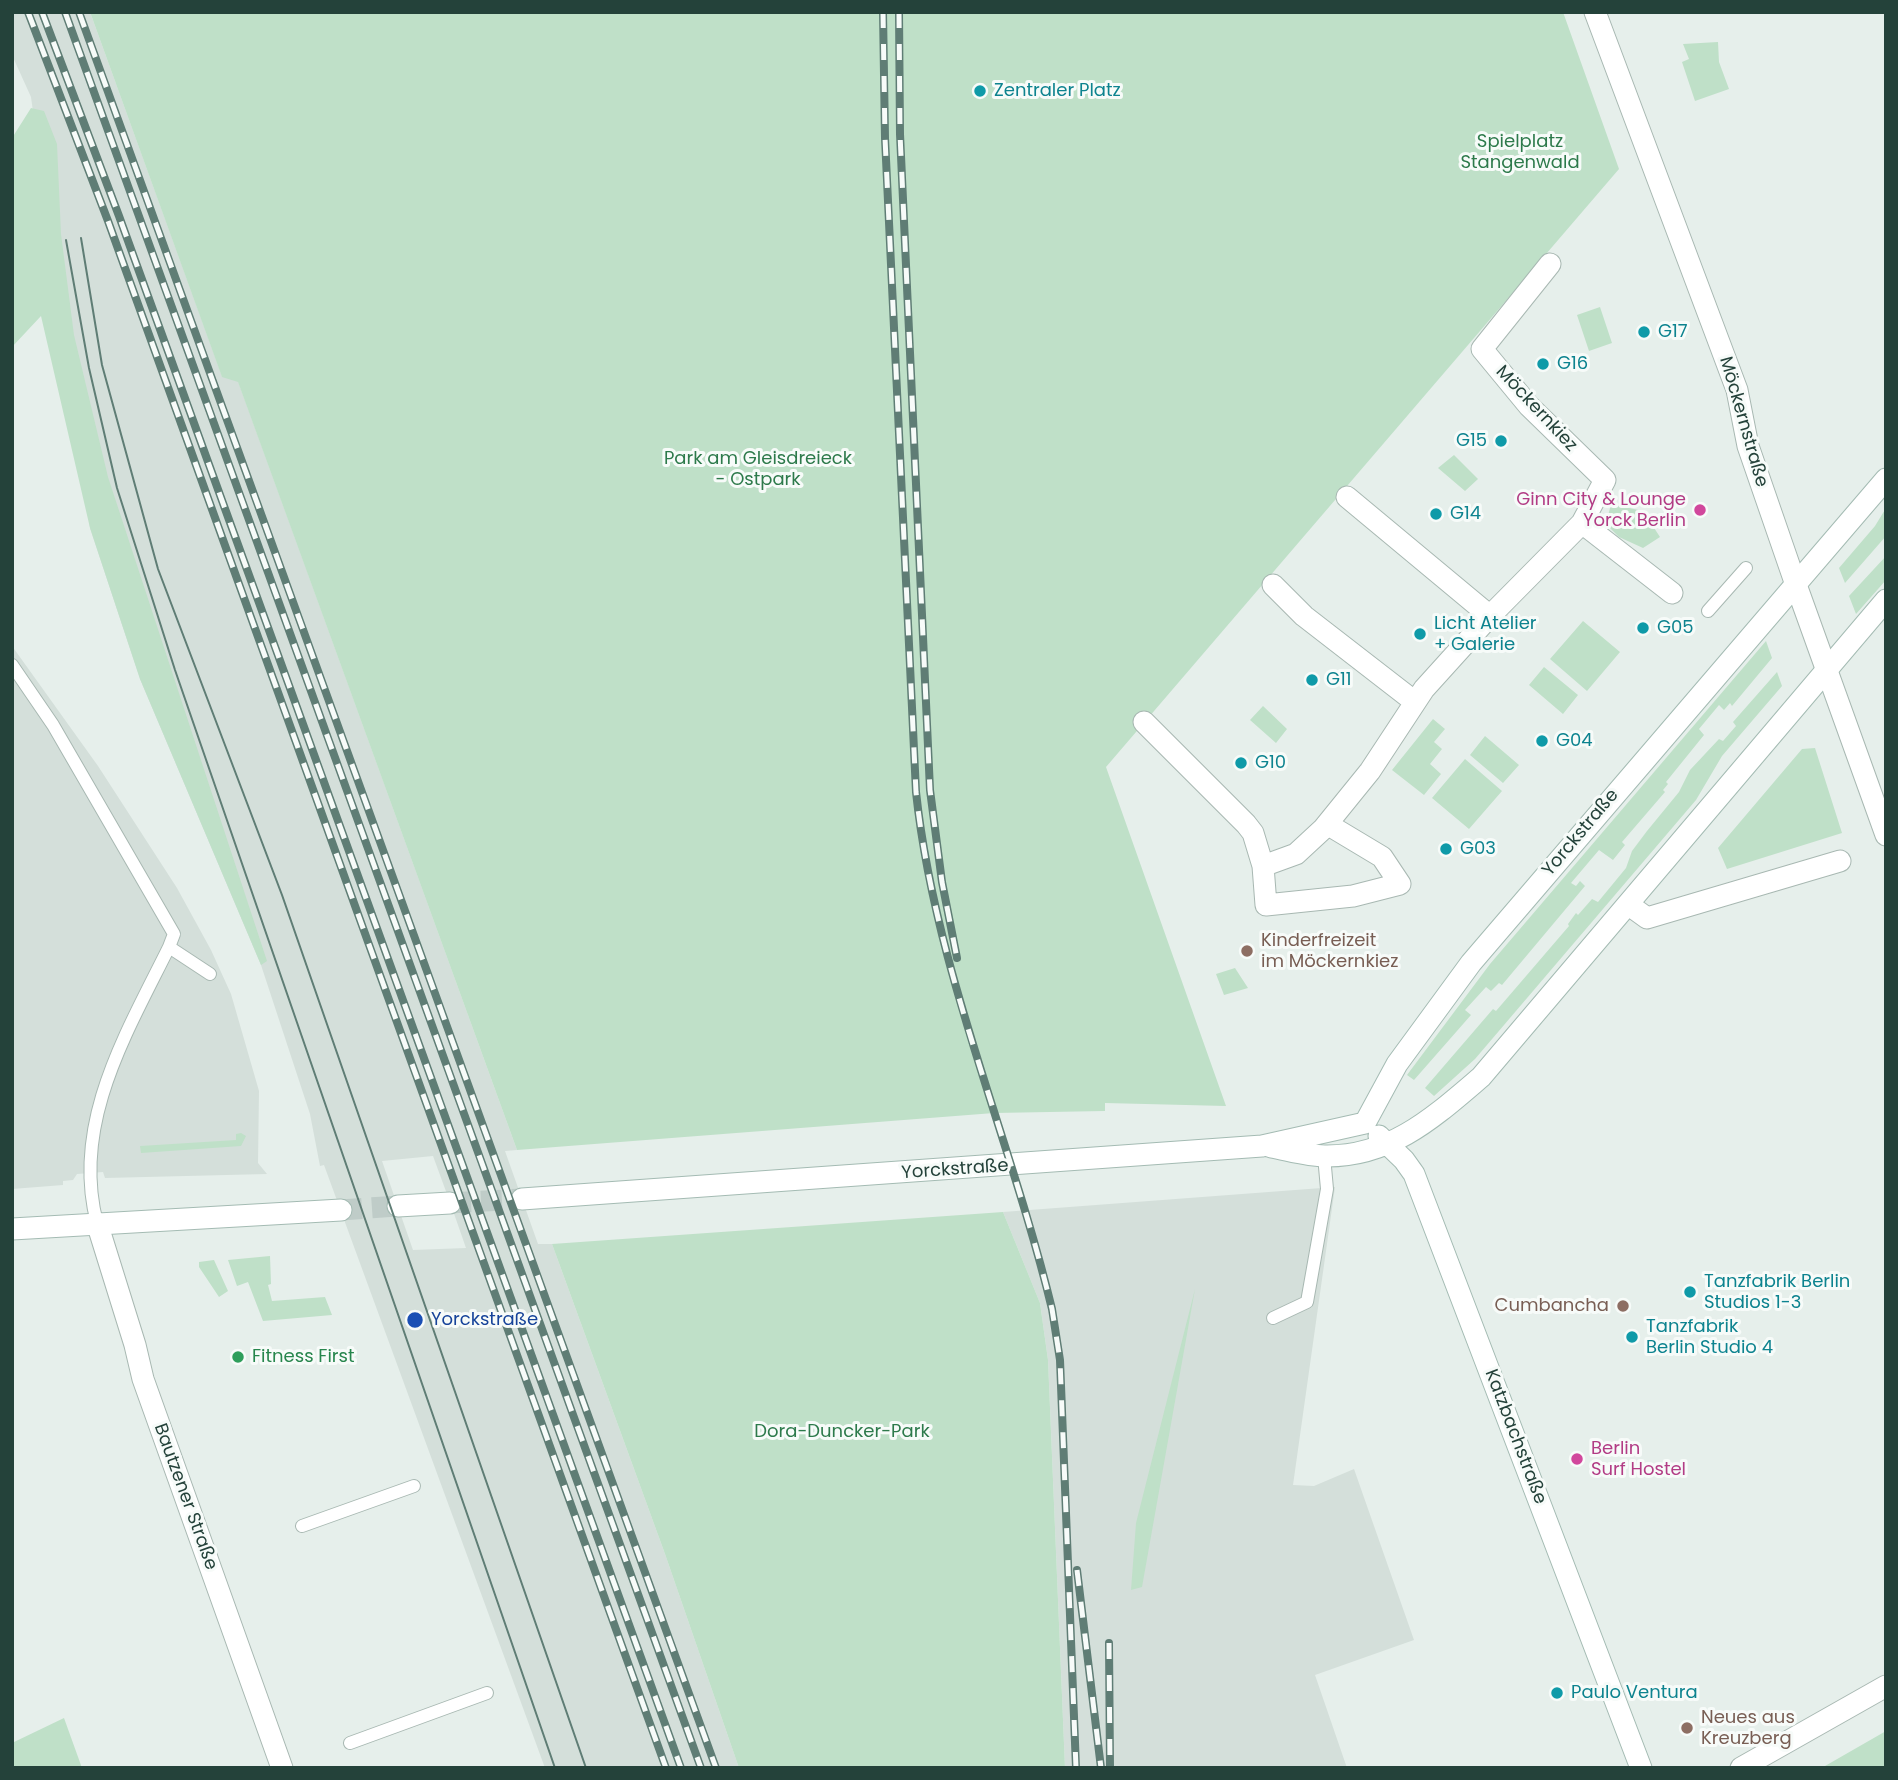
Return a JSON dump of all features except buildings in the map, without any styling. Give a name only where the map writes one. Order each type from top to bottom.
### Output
[{"type":"main road","name":"Möckernstraße","points":[[1599,13],[1737,390],[1748,446],[1886,835]]},
{"type":"main road","name":"Möckernkiez","points":[[1263,866],[1296,854],[1328,824],[1370,771],[1415,702],[1490,616],[1583,523],[1605,480],[1529,406],[1482,349],[1550,264]]},
{"type":"main road","name":"Yorckstraße","points":[[522,1199],[1262,1146],[1365,1123],[1397,1064],[1471,964],[1795,582],[1886,479]]},
{"type":"main road","points":[[1347,496],[1490,616]]},
{"type":"main road","points":[[1583,523],[1672,593]]},
{"type":"main road","points":[[1273,585],[1304,616],[1415,702]]},
{"type":"main road","name":"Yorckstraße","points":[[1262,1146],[1324,1156],[1405,1138],[1481,1077],[1629,905],[1826,666],[1886,600]]},
{"type":"main road","points":[[1144,722],[1253,833],[1263,866],[1266,905],[1353,896],[1400,884],[1382,857],[1328,824]]},
{"type":"main road","points":[[1629,905],[1647,918],[1840,861]]},
{"type":"main road","name":"Katzbachstraße","points":[[1365,1123],[1388,1143],[1414,1174],[1641,1768]]},
{"type":"main road","points":[[398,1206],[450,1203]]},
{"type":"main road","points":[[12,1229],[341,1210]]},
{"type":"main road","name":"Bautzener Straße","points":[[97,1223],[143,1379],[282,1768]]},
{"type":"main road","points":[[1741,1768],[1886,1686]]},
{"type":"lane","points":[[1708,611],[1746,568]]},
{"type":"lane","points":[[12,665],[53,725],[174,934],[114,1059],[103,1089],[89,1144],[90,1197],[97,1223]]},
{"type":"lane","points":[[169,947],[211,974]]},
{"type":"lane","points":[[1273,1318],[1307,1302],[1327,1189],[1324,1156]]},
{"type":"lane","points":[[302,1526],[414,1486]]},
{"type":"lane","points":[[350,1743],[487,1693]]},
{"type":"shaded area","points":[[12,12],[90,12],[222,376],[238,381],[517,1150],[505,1151],[538,1244],[552,1244],[665,1554],[739,1768],[545,1768],[324,1165],[320,1166],[310,1114],[261,965],[140,679],[90,528],[31,97],[12,55]],"holes":[[[433,1156],[466,1248],[413,1250],[382,1161]]]},
{"type":"shaded area","points":[[12,646],[98,766],[177,888],[211,950],[231,994],[259,1091],[258,1163],[267,1174],[105,1178],[103,1172],[77,1174],[73,1180],[63,1181],[63,1185],[12,1189]]},
{"type":"shaded area","points":[[1335,1187],[1293,1485],[1314,1486],[1354,1469],[1414,1640],[1315,1675],[1347,1768],[1065,1768],[1048,1360],[1040,1303],[1003,1212]]},
{"type":"green space","name":"Park am Gleisdreieck - Ostpark","points":[[90,12],[1563,12],[1619,169],[1106,767],[1226,1106],[1105,1103],[1105,1111],[994,1113],[517,1150],[238,382],[222,377]]},
{"type":"green space","points":[[1718,42],[1719,62],[1729,89],[1695,101],[1682,62],[1689,59],[1683,44]]},
{"type":"green space","points":[[31,108],[44,111],[57,144],[61,234],[74,335],[108,477],[267,961],[261,965],[140,679],[90,528],[41,316],[12,347],[12,138]]},
{"type":"green space","points":[[1600,307],[1612,343],[1589,351],[1577,315]]},
{"type":"green space","points":[[1454,455],[1478,479],[1465,491],[1438,468]]},
{"type":"green space","points":[[1611,504],[1643,511],[1660,537],[1643,548],[1619,537],[1606,524]]},
{"type":"green space","points":[[1886,508],[1886,536],[1845,583],[1839,568],[1875,526]]},
{"type":"green space","points":[[1886,556],[1886,580],[1856,614],[1849,596]]},
{"type":"green space","points":[[1583,621],[1620,652],[1587,691],[1550,659]]},
{"type":"green space","points":[[1766,641],[1772,658],[1732,706],[1730,703],[1724,710],[1719,705],[1699,729],[1704,735],[1666,782],[1668,784],[1663,790],[1665,792],[1622,842],[1625,845],[1613,860],[1599,850],[1571,883],[1576,886],[1580,881],[1585,886],[1502,985],[1499,983],[1491,991],[1486,987],[1465,1010],[1471,1015],[1414,1080],[1407,1075],[1490,964]]},
{"type":"green space","points":[[1544,667],[1578,695],[1563,714],[1529,685]]},
{"type":"green space","points":[[1777,672],[1782,686],[1722,756],[1696,800],[1475,1059],[1434,1096],[1425,1088],[1493,1009],[1496,1011],[1569,926],[1576,913],[1578,915],[1592,899],[1598,902],[1626,868],[1632,851],[1679,792],[1690,770],[1719,739],[1723,741],[1736,726],[1733,722]]},
{"type":"green space","points":[[1263,706],[1287,729],[1276,743],[1250,720]]},
{"type":"green space","points":[[1433,719],[1445,729],[1434,742],[1442,749],[1430,764],[1441,774],[1424,795],[1392,770]]},
{"type":"green space","points":[[1485,736],[1519,765],[1503,783],[1470,755]]},
{"type":"green space","points":[[1815,748],[1842,833],[1727,869],[1718,848],[1802,749]]},
{"type":"green space","points":[[1465,759],[1502,791],[1469,829],[1432,798]]},
{"type":"green space","points":[[1235,968],[1248,988],[1224,995],[1216,974]]},
{"type":"green space","points":[[236,1134],[246,1136],[241,1146],[141,1153],[140,1146],[236,1140]]},
{"type":"green space","name":"Dora-Duncker-Park","points":[[1003,1212],[1040,1303],[1048,1360],[1065,1768],[739,1768],[665,1554],[552,1244]]},
{"type":"green space","points":[[270,1256],[271,1284],[268,1285],[272,1301],[325,1297],[332,1315],[263,1321],[248,1282],[237,1286],[228,1260]]},
{"type":"green space","points":[[214,1260],[228,1291],[219,1297],[199,1267],[199,1262]]},
{"type":"green space","points":[[1195,1289],[1142,1587],[1131,1590],[1136,1523]]},
{"type":"green space","points":[[64,1718],[82,1768],[12,1768],[12,1743]]},
{"type":"green space","points":[[1886,1731],[1886,1768],[1826,1768],[1825,1766]]},
{"type":"tunnel","points":[[450,1203],[522,1199]]},
{"type":"tunnel","points":[[341,1210],[398,1206]]},
{"type":"tram line","points":[[81,238],[102,365],[158,569],[282,895],[586,1768]]},
{"type":"tram line","points":[[66,240],[89,368],[117,488],[175,670],[555,1768]]},
{"type":"railway","points":[[28,12],[108,221],[666,1768]]},
{"type":"railway","points":[[42,12],[119,216],[681,1768]]},
{"type":"railway","points":[[65,12],[701,1768]]},
{"type":"railway","points":[[79,12],[716,1768]]},
{"type":"railway","points":[[883,12],[885,138],[916,792],[939,924],[1052,1309],[1060,1360],[1076,1768]]},
{"type":"railway","points":[[899,12],[900,134],[930,790],[942,882],[957,958]]},
{"type":"railway","points":[[1077,1570],[1101,1768]]},
{"type":"railway","points":[[1109,1643],[1110,1768]]},
{"type":"place","name":"Zentraler Platz","points":[[980,91]]},
{"type":"place","name":"G17","points":[[1644,332]]},
{"type":"place","name":"G16","points":[[1543,364]]},
{"type":"place","name":"G15","points":[[1501,441]]},
{"type":"place","name":"Ginn City & Lounge Yorck Berlin","points":[[1700,510]]},
{"type":"place","name":"G14","points":[[1436,514]]},
{"type":"place","name":"G05","points":[[1643,628]]},
{"type":"place","name":"Licht Atelier + Galerie","points":[[1420,634]]},
{"type":"place","name":"G11","points":[[1312,680]]},
{"type":"place","name":"G04","points":[[1542,741]]},
{"type":"place","name":"G10","points":[[1241,763]]},
{"type":"place","name":"G03","points":[[1446,849]]},
{"type":"place","name":"Kinderfreizeit im Möckernkiez","points":[[1247,951]]},
{"type":"place","name":"Tanzfabrik Berlin Studios 1-3","points":[[1690,1292]]},
{"type":"place","name":"Cumbancha","points":[[1623,1306]]},
{"type":"place","name":"Yorckstraße","points":[[415,1320]]},
{"type":"place","name":"Tanzfabrik Berlin Studio 4","points":[[1632,1337]]},
{"type":"place","name":"Fitness First","points":[[238,1357]]},
{"type":"place","name":"Berlin Surf Hostel","points":[[1577,1459]]},
{"type":"place","name":"Paulo Ventura","points":[[1557,1693]]},
{"type":"place","name":"Neues aus Kreuzberg","points":[[1687,1728]]},
{"type":"park label","name":"Spielplatz Stangenwald","points":[[1520,152]]}]
